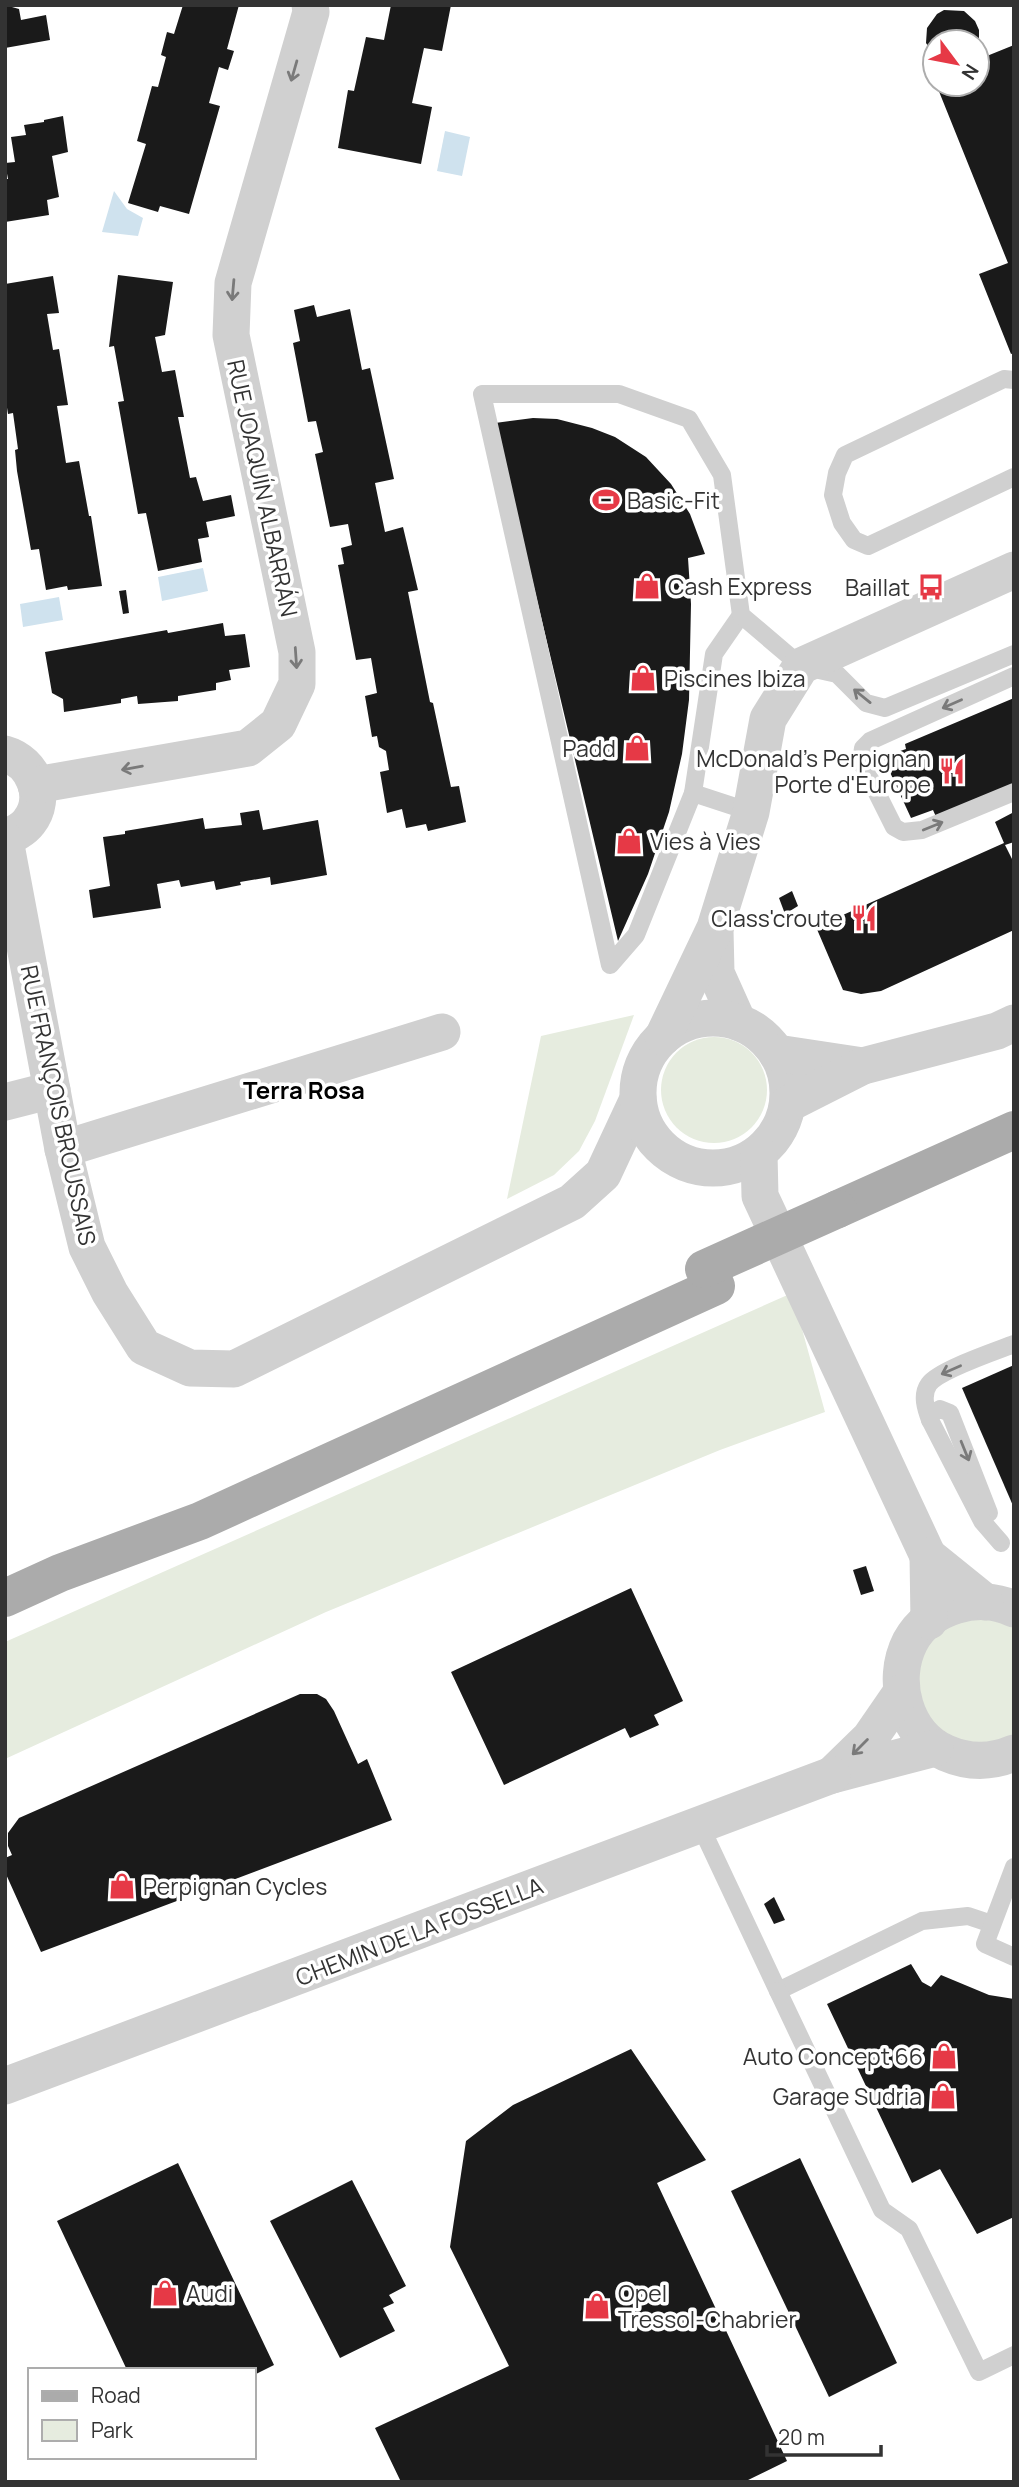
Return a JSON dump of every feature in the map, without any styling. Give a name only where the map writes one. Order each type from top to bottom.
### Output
[{"type":"main road","points":[[5,1598],[60,1573],[200,1521],[710,1278],[843,1219],[1014,1130]]},
{"type":"main road","points":[[843,1219],[1014,1157]]},
{"type":"street","name":"RUE JOAQUÍN ALBARRÁN","points":[[36,785],[248,748],[278,724],[297,684],[297,652],[231,335],[233,283],[311,12],[310,5]]},
{"type":"street","points":[[663,1037],[698,1019],[718,1017],[738,1022],[760,1034],[778,1053],[788,1077],[788,1104],[783,1123],[773,1140],[759,1154],[740,1164],[718,1169],[696,1167],[676,1159],[657,1144],[644,1123],[638,1099],[640,1077],[649,1055],[663,1037],[715,928],[751,812],[768,719],[801,666],[1014,569]]},
{"type":"street","points":[[5,754],[24,763],[32,773],[38,799],[28,824],[5,839]]},
{"type":"street","name":"RUE FRANÇOIS BROUSSAIS","points":[[5,839],[63,1149],[87,1247],[110,1293],[144,1346],[190,1368],[234,1368],[572,1202],[603,1174],[638,1099]]},
{"type":"street","points":[[715,928],[716,973],[738,1022]]},
{"type":"street","points":[[788,1104],[863,1066],[997,1031],[1014,1023]]},
{"type":"street","points":[[63,1149],[442,1032]]},
{"type":"street","points":[[778,1053],[863,1066]]},
{"type":"street","points":[[5,1102],[52,1090]]},
{"type":"street","points":[[759,1154],[760,1196],[928,1556],[929,1621]]},
{"type":"street","points":[[603,1174],[676,1159]]},
{"type":"street","points":[[718,1169],[760,1196]]},
{"type":"street","points":[[928,1556],[999,1606]]},
{"type":"street","points":[[999,1606],[965,1602],[945,1609],[929,1621],[911,1641],[902,1666],[901,1693],[908,1714],[920,1733],[936,1748],[958,1758],[982,1762],[1014,1753]]},
{"type":"street","name":"CHEMIN DE LA FOSSELLA","points":[[832,1776],[870,1738],[901,1693]]},
{"type":"street","name":"CHEMIN DE LA FOSSELLA","points":[[5,2086],[832,1776],[936,1748]]},
{"type":"lane","points":[[1014,380],[1004,379],[845,455],[837,473],[833,495],[842,523],[854,540],[868,546],[1014,477]]},
{"type":"lane","points":[[741,615],[713,654],[693,793],[636,935],[610,965],[482,394],[619,394],[689,419],[722,475],[741,615],[801,666],[837,674],[866,703],[885,708],[1014,654]]},
{"type":"lane","points":[[1014,676],[870,741],[863,748],[861,761],[894,827],[903,832],[922,830],[1014,792]]},
{"type":"lane","points":[[693,793],[751,812]]},
{"type":"lane","points":[[1007,1541],[950,1413],[940,1409],[932,1413],[930,1420],[924,1403],[929,1384],[942,1374],[1014,1344]]},
{"type":"lane","points":[[699,1825],[882,2210],[909,2229],[979,2372],[1014,2355]]},
{"type":"lane","points":[[1014,1867],[985,1944],[1014,1957]]},
{"type":"lane","points":[[778,1991],[922,1921],[968,1916],[992,1924]]},
{"type":"green space","points":[[634,1015],[595,1121],[579,1151],[554,1175],[507,1199],[541,1036]]},
{"type":"green space","points":[[714,1037],[734,1041],[751,1053],[763,1070],[767,1090],[763,1110],[751,1127],[734,1139],[714,1143],[694,1139],[677,1127],[665,1110],[661,1090],[665,1070],[677,1053],[694,1041]]},
{"type":"green space","points":[[792,1293],[825,1412],[720,1450],[326,1612],[5,1759],[5,1642]]},
{"type":"green space","points":[[1014,1610],[1014,1753],[935,1748],[903,1666],[929,1621]]},
{"type":"water","points":[[445,131],[470,137],[462,176],[437,171]]},
{"type":"water","points":[[114,191],[127,209],[143,218],[138,236],[102,232]]},
{"type":"water","points":[[203,568],[208,591],[162,601],[158,577]]},
{"type":"water","points":[[59,597],[63,620],[23,627],[20,604]]},
{"type":"building","points":[[5,5],[19,9],[21,20],[46,15],[50,40],[5,48]]},
{"type":"building","points":[[183,5],[239,5],[227,49],[234,51],[228,70],[219,67],[209,103],[220,106],[189,214],[160,206],[158,212],[128,203],[146,144],[137,141],[152,86],[158,87],[166,57],[161,55],[167,32],[174,34]]},
{"type":"building","points":[[391,5],[451,5],[442,51],[424,48],[412,103],[432,107],[421,164],[338,148],[348,90],[354,91],[366,37],[384,40]]},
{"type":"building","points":[[944,10],[964,11],[978,28],[927,28],[937,14]]},
{"type":"building","points":[[1014,45],[1014,353],[1011,354],[979,274],[1008,263],[942,98],[991,98],[991,54]]},
{"type":"building","points":[[63,116],[68,152],[52,156],[59,197],[47,200],[49,215],[5,222],[5,179],[8,179],[5,163],[15,162],[11,137],[26,135],[24,125]]},
{"type":"building","points":[[118,275],[173,282],[165,335],[155,337],[162,372],[175,370],[184,417],[178,417],[190,478],[196,477],[203,501],[231,495],[235,516],[206,522],[209,537],[198,539],[202,562],[158,571],[146,513],[138,514],[118,402],[124,401],[114,346],[109,347]]},
{"type":"building","points":[[53,276],[59,313],[47,314],[53,350],[59,349],[68,405],[57,406],[66,463],[79,461],[102,586],[68,590],[67,586],[46,590],[39,549],[31,550],[17,471],[15,450],[18,449],[13,413],[8,414],[5,395],[5,284]]},
{"type":"building","points":[[314,305],[317,317],[350,309],[362,370],[370,368],[394,479],[375,483],[385,532],[403,527],[418,590],[408,592],[430,702],[433,703],[451,787],[459,786],[466,822],[428,831],[426,824],[406,828],[402,809],[387,813],[380,772],[389,770],[386,751],[379,747],[377,736],[372,737],[365,696],[377,693],[371,658],[356,660],[338,565],[344,564],[341,548],[352,545],[348,524],[330,527],[315,454],[323,452],[316,421],[308,422],[293,343],[300,341],[294,310]]},
{"type":"building","points":[[533,418],[557,419],[592,428],[615,437],[646,457],[671,484],[690,514],[705,554],[688,558],[691,604],[689,700],[682,754],[669,812],[648,874],[618,941],[495,423]]},
{"type":"building","points":[[126,590],[129,613],[123,614],[119,591]]},
{"type":"building","points":[[223,623],[225,636],[245,634],[250,667],[229,670],[231,680],[216,683],[216,690],[178,696],[178,701],[138,704],[137,696],[121,699],[121,703],[64,712],[63,699],[52,693],[45,652]]},
{"type":"building","name":"McDonald's Perpignan Porte d'Europe","points":[[1014,698],[1014,785],[937,819],[933,810],[911,818],[883,757],[906,749],[905,744]]},
{"type":"building","points":[[259,810],[263,830],[318,820],[327,875],[271,885],[270,877],[240,882],[241,885],[216,890],[214,881],[181,887],[179,880],[157,884],[161,908],[93,918],[89,890],[110,886],[103,837],[203,818],[205,829],[242,825],[240,813]]},
{"type":"building","points":[[1014,812],[1014,842],[1005,845],[1014,863],[1014,930],[881,991],[861,994],[843,990],[816,927],[1004,843],[995,822]]},
{"type":"building","points":[[792,891],[798,906],[785,914],[779,898]]},
{"type":"building","points":[[1014,1365],[1014,1508],[962,1388]]},
{"type":"building","points":[[866,1566],[874,1591],[861,1595],[853,1570]]},
{"type":"building","points":[[631,1588],[683,1701],[654,1715],[659,1725],[630,1738],[625,1728],[504,1785],[451,1672]]},
{"type":"building","points":[[300,1694],[317,1694],[326,1699],[358,1764],[367,1759],[392,1820],[41,1952],[5,1872],[5,1858],[12,1855],[8,1846],[8,1833],[19,1818]]},
{"type":"building","points":[[774,1897],[785,1920],[774,1924],[764,1904]]},
{"type":"building","name":"Garage Sudria","points":[[911,1964],[922,1982],[931,1987],[941,1975],[989,1995],[1014,1999],[1014,2217],[977,2234],[940,2169],[912,2183],[827,2004]]},
{"type":"building","name":"Opel Tressol-Chabrier","points":[[631,2049],[706,2160],[657,2183],[787,2461],[744,2482],[401,2482],[375,2428],[509,2366],[450,2247],[466,2141],[513,2105]]},
{"type":"building","points":[[800,2158],[897,2363],[829,2397],[731,2191]]},
{"type":"building","name":"Audi","points":[[178,2163],[274,2365],[256,2374],[256,2368],[126,2368],[57,2221]]},
{"type":"building","points":[[352,2180],[406,2286],[389,2295],[394,2303],[383,2308],[395,2331],[340,2358],[270,2221]]},
{"type":"place","name":"Basic-Fit","points":[[606,500]]},
{"type":"place","name":"Cash Express","points":[[647,586]]},
{"type":"place","name":"Baillat","points":[[931,587]]},
{"type":"place","name":"Piscines Ibiza","points":[[643,678]]},
{"type":"place","name":"Padd","points":[[637,748]]},
{"type":"place","name":"McDonald's Perpignan Porte d'Europe","points":[[952,771]]},
{"type":"place","name":"Vies à Vies","points":[[629,841]]},
{"type":"place","name":"Class'croute","points":[[864,918]]},
{"type":"place","name":"Perpignan Cycles","points":[[122,1886]]},
{"type":"place","name":"Auto Concept 66","points":[[944,2056]]},
{"type":"place","name":"Garage Sudria","points":[[943,2096]]},
{"type":"place","name":"Audi","points":[[165,2293]]},
{"type":"place","name":"Opel Tressol-Chabrier","points":[[597,2306]]},
{"type":"district","name":"Terra Rosa","points":[[304,1089]]}]
